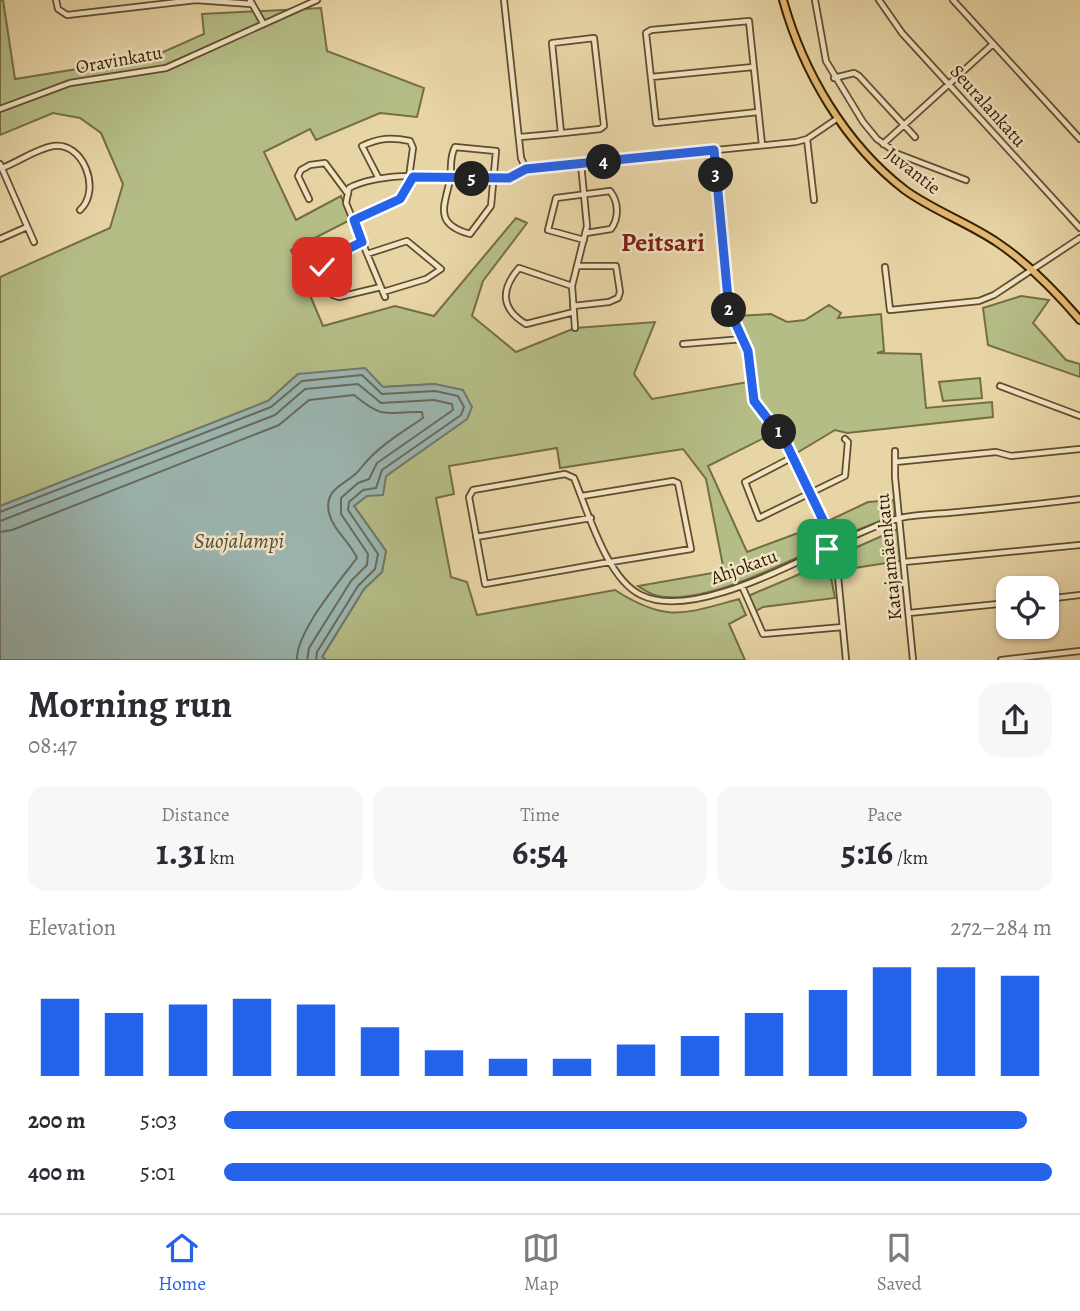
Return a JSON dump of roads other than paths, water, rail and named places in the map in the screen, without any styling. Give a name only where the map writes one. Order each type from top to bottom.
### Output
[{"type":"main road","name":"Juvantie","points":[[783,0],[808,65],[838,118],[855,141],[905,190],[996,242],[1030,270],[1080,320]]},
{"type":"street","points":[[56,0],[58,9],[67,15],[149,2],[251,2],[263,23]]},
{"type":"street","name":"Oravinkatu","points":[[0,109],[70,83],[166,68],[317,0]]},
{"type":"street","points":[[504,0],[519,137],[526,169]]},
{"type":"street","points":[[815,0],[823,51],[834,78],[863,122],[883,144],[898,154],[966,180]]},
{"type":"street","name":"Seuralankatu","points":[[878,0],[893,22],[1080,228]]},
{"type":"street","points":[[953,0],[1080,139]]},
{"type":"street","points":[[758,112],[656,122],[646,33],[651,30],[749,21],[762,145]]},
{"type":"street","points":[[519,137],[561,133],[604,126],[596,39],[557,40],[552,43],[561,133]]},
{"type":"street","points":[[883,144],[993,44]]},
{"type":"street","points":[[652,77],[753,67]]},
{"type":"street","points":[[834,78],[854,73],[859,76],[915,137]]},
{"type":"street","points":[[383,292],[346,202],[349,188],[378,178],[495,178],[520,175],[526,169],[807,139],[838,118]]},
{"type":"street","points":[[354,220],[400,199],[411,177],[413,148],[410,141],[379,138],[362,146],[378,178]]},
{"type":"street","points":[[807,139],[814,200]]},
{"type":"street","points":[[34,242],[1,166],[54,146],[67,147],[81,159],[92,186],[87,204],[80,210]]},
{"type":"street","points":[[455,147],[496,151],[495,178],[491,206],[470,234],[459,231],[443,214],[442,204],[450,179],[451,154],[455,147]]},
{"type":"street","points":[[714,150],[729,309],[748,351],[754,401],[786,443],[835,545],[846,660]]},
{"type":"street","points":[[309,199],[298,176],[301,170],[320,163],[325,163],[348,194]]},
{"type":"street","points":[[575,328],[572,286],[586,233],[581,164]]},
{"type":"street","points":[[584,240],[548,230],[556,198],[610,191],[616,198],[617,222],[611,229],[586,233]]},
{"type":"street","points":[[0,239],[27,227]]},
{"type":"street","points":[[885,267],[890,310],[987,299],[1080,238]]},
{"type":"street","points":[[362,242],[329,258],[322,267],[333,295],[339,298],[383,292],[426,279],[441,269],[407,241],[368,254]]},
{"type":"street","points":[[572,286],[519,268],[509,279],[503,297],[505,304],[526,324],[618,298],[620,292],[616,266],[577,266]]},
{"type":"street","points":[[683,344],[743,339]]},
{"type":"street","points":[[1000,386],[1080,416]]},
{"type":"street","points":[[793,457],[745,482],[760,518],[845,476],[848,442],[845,439]]},
{"type":"street","points":[[895,462],[996,452],[1011,456],[1080,449]]},
{"type":"street","name":"Katajamäenkatu","points":[[895,451],[913,660]]},
{"type":"street","name":"Ahjokatu","points":[[477,537],[469,497],[473,490],[565,474],[574,478],[611,562],[628,587],[656,601],[684,600],[741,586],[899,519],[1080,499]]},
{"type":"street","points":[[582,496],[673,481],[681,488],[691,549],[485,584],[477,537],[591,518]]},
{"type":"street","points":[[904,562],[1080,545]]},
{"type":"street","points":[[741,586],[763,634],[843,627]]},
{"type":"street","points":[[1059,597],[1080,595]]},
{"type":"street","points":[[909,613],[996,604]]},
{"type":"street","points":[[1001,660],[1034,659],[1080,651]]},
{"type":"water","name":"Suojalampi","points":[[365,368],[383,387],[435,384],[463,390],[472,407],[467,419],[386,476],[383,495],[367,496],[354,506],[386,551],[382,572],[364,589],[322,657],[327,660],[0,660],[0,506],[268,401],[298,374]]},
{"type":"district","name":"Peitsari","points":[[663,242]]}]
